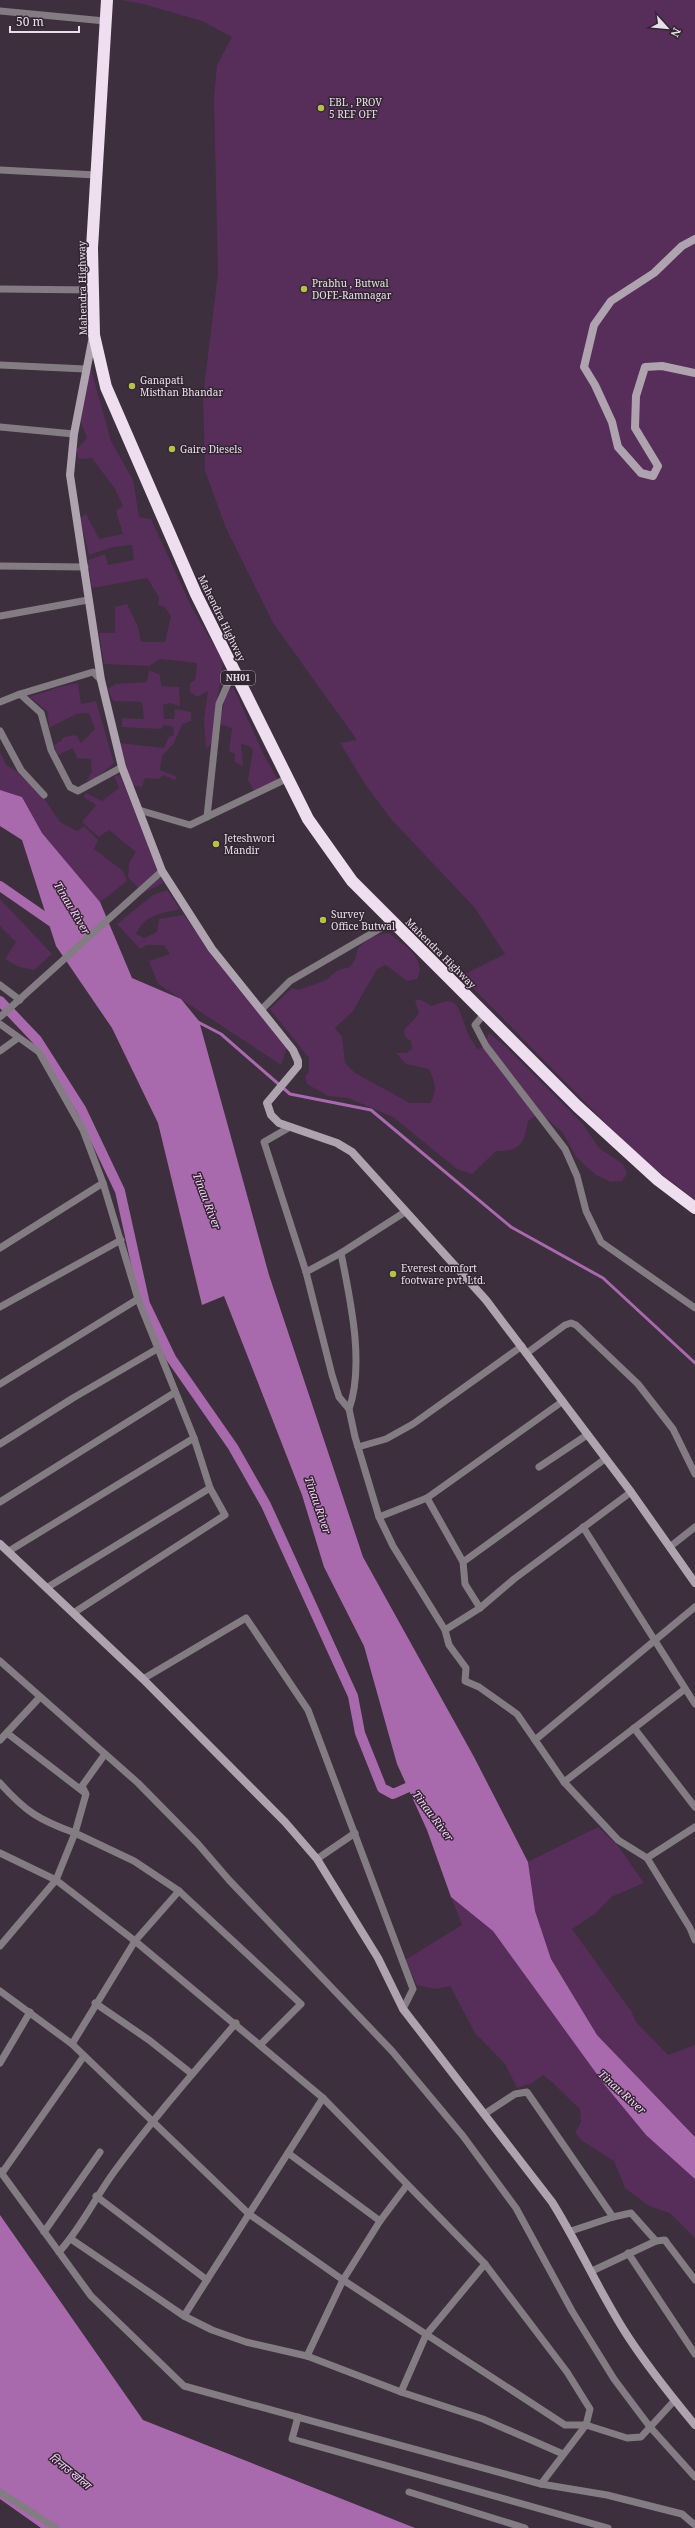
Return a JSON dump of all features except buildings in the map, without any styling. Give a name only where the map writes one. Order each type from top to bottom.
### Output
[{"type":"highway","name":"Mahendra Highway","points":[[107,0],[96,174],[93,290],[94,335],[106,387],[196,594],[308,819],[352,881],[583,1111],[658,1180],[695,1208]]},
{"type":"street","points":[[0,11],[106,21]]},
{"type":"street","points":[[0,170],[96,174]]},
{"type":"street","points":[[695,239],[682,246],[654,274],[611,301],[594,325],[584,367],[595,385],[612,422],[618,447],[641,473],[653,476],[658,466],[635,428],[636,396],[645,367],[662,366],[695,373]]},
{"type":"street","points":[[0,289],[93,290]]},
{"type":"street","points":[[94,335],[85,369],[74,434],[70,475],[101,680],[122,767],[162,871],[212,949],[293,1050],[298,1061],[298,1066],[268,1103],[274,1120],[337,1143],[352,1152],[486,1300],[671,1546],[695,1583]]},
{"type":"street","points":[[0,365],[85,369]]},
{"type":"street","points":[[0,428],[74,434]]},
{"type":"street","points":[[0,566],[85,567]]},
{"type":"street","points":[[0,616],[88,600]]},
{"type":"street","points":[[207,817],[219,704],[234,670]]},
{"type":"street","points":[[0,702],[20,694],[94,672],[101,680]]},
{"type":"street","points":[[20,694],[41,713],[51,750],[70,787],[78,791],[122,767]]},
{"type":"street","points":[[0,731],[21,770],[44,795]]},
{"type":"street","points":[[138,810],[190,824],[288,778]]},
{"type":"street","points":[[0,1017],[162,871]]},
{"type":"street","points":[[261,1010],[290,982],[393,921]]},
{"type":"street","points":[[0,985],[20,1000]]},
{"type":"street","points":[[485,1013],[475,1025],[486,1046],[565,1149],[577,1176],[586,1211],[601,1242],[695,1308]]},
{"type":"street","points":[[0,1024],[39,1052],[66,1096],[83,1130],[103,1183],[138,1299],[174,1393],[194,1438],[210,1488],[225,1515],[75,1612]]},
{"type":"street","points":[[0,1051],[18,1038]]},
{"type":"street","points":[[290,1127],[264,1142],[306,1272],[339,1397],[349,1409],[358,1447],[379,1517],[393,1546],[445,1630],[449,1645],[466,1668],[465,1681],[479,1687],[517,1714],[564,1782],[618,1840],[647,1858],[690,1928],[695,1940]]},
{"type":"street","points":[[0,1248],[103,1183]]},
{"type":"street","points":[[306,1272],[341,1253],[405,1212]]},
{"type":"street","points":[[0,1307],[121,1240]]},
{"type":"street","points":[[341,1253],[355,1354],[354,1396],[349,1409]]},
{"type":"street","points":[[0,1384],[138,1299]]},
{"type":"street","points":[[358,1447],[386,1439],[413,1424],[524,1349],[571,1323],[576,1325],[638,1384],[673,1429],[695,1474]]},
{"type":"street","points":[[0,1444],[157,1349]]},
{"type":"street","points":[[0,1502],[174,1393]]},
{"type":"street","points":[[379,1517],[427,1498],[563,1401]]},
{"type":"street","points":[[539,1467],[587,1435]]},
{"type":"street","points":[[10,1551],[194,1438]]},
{"type":"street","points":[[463,1562],[605,1459]]},
{"type":"street","points":[[48,1587],[210,1488]]},
{"type":"street","points":[[445,1630],[480,1608],[514,1579],[631,1492]]},
{"type":"street","points":[[427,1498],[463,1562],[465,1584],[480,1608]]},
{"type":"street","points":[[584,1527],[695,1704]]},
{"type":"street","points":[[671,1546],[695,1527]]},
{"type":"street","points":[[0,1544],[10,1551],[75,1612],[143,1679],[285,1822],[317,1860],[378,1958],[403,2009],[486,2113],[552,2202],[571,2231],[627,2334],[674,2400],[695,2425]]},
{"type":"street","points":[[535,1740],[695,1607]]},
{"type":"street","points":[[143,1679],[246,1618],[308,1710],[413,1989],[403,2009]]},
{"type":"street","points":[[2,1665],[105,1754],[198,1844],[228,1880],[392,2051],[463,2136],[516,2208],[572,2311],[614,2379],[650,2427],[695,2477]]},
{"type":"street","points":[[564,1782],[685,1689]]},
{"type":"street","points":[[0,1740],[40,1697]]},
{"type":"street","points":[[634,1728],[695,1807]]},
{"type":"street","points":[[7,1733],[86,1794]]},
{"type":"street","points":[[0,1946],[56,1880],[75,1833],[86,1794],[82,1786],[105,1754]]},
{"type":"street","points":[[0,1783],[21,1806],[43,1821],[75,1833],[134,1861],[179,1890],[301,2004],[261,2044]]},
{"type":"street","points":[[647,1858],[695,1827]]},
{"type":"street","points":[[317,1860],[355,1834]]},
{"type":"street","points":[[0,1854],[56,1880],[136,1941],[261,2044],[323,2098],[485,2264],[567,2372],[590,2409],[586,2425],[540,2484]]},
{"type":"street","points":[[72,2044],[95,2004],[136,1941],[179,1890]]},
{"type":"street","points":[[0,1991],[72,2044],[249,2214],[343,2280],[565,2425],[586,2425],[627,2438],[642,2437],[674,2400]]},
{"type":"street","points":[[95,2004],[149,2040],[192,2074]]},
{"type":"street","points":[[0,2063],[30,2012]]},
{"type":"street","points":[[59,2252],[71,2239],[96,2196],[152,2121],[236,2023]]},
{"type":"street","points":[[84,2056],[1,2172],[91,2296],[184,2386],[540,2484],[607,2495],[682,2514],[695,2525],[693,2528]]},
{"type":"street","points":[[486,2113],[515,2094],[526,2092],[613,2217]]},
{"type":"street","points":[[184,2316],[323,2098]]},
{"type":"street","points":[[44,2232],[100,2152]]},
{"type":"street","points":[[288,2153],[380,2221]]},
{"type":"street","points":[[307,2356],[343,2280],[380,2221],[407,2185]]},
{"type":"street","points":[[96,2196],[207,2280]]},
{"type":"street","points":[[571,2231],[613,2217],[631,2213],[656,2241]]},
{"type":"street","points":[[71,2239],[184,2316],[212,2330],[246,2342],[307,2356],[401,2392],[483,2419],[563,2454]]},
{"type":"street","points":[[592,2271],[656,2241],[665,2240],[695,2280]]},
{"type":"street","points":[[628,2253],[695,2354]]},
{"type":"street","points":[[401,2392],[426,2335],[485,2264]]},
{"type":"street","points":[[298,2417],[292,2439],[608,2528]]},
{"type":"street","points":[[0,2492],[56,2528]]},
{"type":"street","points":[[409,2492],[526,2528]]},
{"type":"shaded area","points":[[121,0],[695,0],[695,1200],[638,1156],[461,976],[505,954],[475,908],[391,819],[367,787],[340,743],[357,740],[273,623],[226,528],[205,471],[203,396],[218,273],[214,98],[217,65],[232,37],[202,21],[143,4]]},
{"type":"shaded area","points":[[91,369],[111,441],[133,480],[139,517],[151,519],[192,608],[223,661],[211,744],[206,749],[204,719],[208,691],[197,697],[190,692],[190,683],[195,680],[197,663],[160,659],[149,666],[104,664],[99,633],[115,633],[115,607],[127,604],[138,627],[141,642],[165,642],[171,616],[165,607],[158,605],[159,597],[147,578],[92,588],[88,560],[105,554],[108,565],[134,560],[132,545],[113,547],[89,555],[80,518],[86,514],[99,539],[123,534],[116,511],[123,506],[115,489],[92,458],[79,459],[76,450],[87,438],[81,422],[86,377]]},
{"type":"shaded area","points":[[149,670],[160,675],[161,686],[179,687],[180,706],[169,703],[163,705],[164,719],[174,719],[175,709],[191,712],[191,721],[182,724],[174,743],[162,756],[160,770],[177,777],[175,780],[163,775],[159,779],[145,778],[142,787],[131,785],[120,743],[164,748],[169,737],[174,735],[173,727],[164,725],[161,729],[122,727],[122,718],[144,719],[142,702],[113,701],[108,689],[115,684],[147,682]]},
{"type":"shaded area","points":[[78,683],[81,704],[96,701],[114,763],[96,778],[86,781],[92,772],[91,759],[77,758],[73,748],[58,755],[54,745],[61,741],[64,737],[76,735],[81,743],[95,729],[89,713],[76,714],[49,728],[48,712],[30,697],[59,687]]},
{"type":"shaded area","points":[[233,687],[260,746],[278,780],[254,791],[248,780],[253,750],[249,746],[241,744],[243,766],[235,762],[235,754],[229,751],[232,728],[219,724],[226,694]]},
{"type":"shaded area","points":[[0,752],[6,765],[16,771],[43,797],[60,822],[77,831],[84,826],[98,840],[94,849],[123,871],[127,881],[100,902],[42,833],[22,797],[0,790]]},
{"type":"shaded area","points":[[120,775],[163,883],[143,893],[128,877],[129,863],[136,852],[109,830],[99,837],[82,822],[96,805],[84,797],[86,793],[102,801],[119,788],[114,776]]},
{"type":"shaded area","points":[[167,890],[180,909],[154,916],[139,928],[136,934],[144,938],[157,932],[159,919],[184,915],[224,970],[287,1047],[281,1065],[158,984],[149,961],[170,954],[164,945],[147,945],[140,949],[117,924],[153,895]]},
{"type":"shaded area","points":[[0,899],[52,954],[34,970],[19,967],[5,959],[16,942],[0,926]]},
{"type":"shaded area","points":[[389,933],[407,947],[417,958],[420,971],[417,979],[407,981],[386,965],[377,969],[353,1011],[335,1028],[342,1037],[345,1063],[355,1073],[410,1103],[430,1103],[434,1094],[435,1086],[429,1069],[406,1064],[396,1053],[406,1053],[412,1049],[411,1041],[405,1037],[404,1030],[419,1014],[415,1000],[421,1000],[432,1006],[447,1001],[452,1002],[458,1008],[467,1032],[477,1049],[484,1047],[489,1033],[505,1046],[582,1123],[599,1148],[623,1164],[627,1174],[622,1181],[611,1182],[596,1175],[577,1158],[563,1133],[540,1113],[528,1121],[523,1141],[520,1145],[511,1150],[496,1151],[472,1174],[457,1169],[393,1117],[348,1098],[328,1096],[307,1084],[305,1077],[309,1071],[309,1058],[270,1009],[292,988],[299,990],[326,980],[338,970],[350,967],[355,959],[358,948],[372,936]]},
{"type":"shaded area","points":[[598,1827],[618,1846],[644,1883],[611,1897],[596,1913],[572,1929],[631,2011],[636,2022],[668,2055],[695,2045],[695,2137],[597,2035],[551,1959],[535,1911],[528,1862]]},
{"type":"shaded area","points":[[451,1897],[493,1931],[604,2084],[646,2135],[695,2179],[695,2238],[670,2213],[649,2206],[625,2188],[614,2161],[582,2141],[575,2132],[581,2122],[580,2109],[548,2079],[543,2075],[532,2083],[517,2088],[505,2064],[475,2033],[450,1986],[435,1989],[417,1985],[405,1960],[462,1925]]},
{"type":"water","name":"Tinau River","points":[[0,790],[22,797],[42,833],[100,902],[132,978],[181,999],[199,1021],[269,1275],[363,1557],[474,1757],[528,1862],[535,1911],[551,1959],[597,2035],[695,2137],[695,2179],[646,2135],[604,2084],[493,1931],[451,1897],[427,1830],[397,1764],[364,1646],[324,1567],[302,1495],[224,1296],[202,1305],[158,1123],[112,1028],[56,946],[22,840],[0,826]]},
{"type":"water","name":"तिनाउ खोला","points":[[0,2215],[143,2420],[415,2528],[41,2528],[0,2499]]},
{"type":"waterway","points":[[0,886],[52,922],[60,923]]},
{"type":"waterway","points":[[0,1001],[37,1040],[81,1109],[120,1191],[145,1304],[171,1358],[233,1447],[266,1505],[353,1696],[360,1733],[382,1788],[393,1794],[411,1786]]},
{"type":"waterway","points":[[196,1021],[221,1034],[290,1094],[371,1110],[511,1227],[603,1278],[695,1363]]},
{"type":"place","name":"EBL , PROV 5 REF OFF","points":[[321,108]]},
{"type":"place","name":"Prabhu , Butwal DOFE-Ramnagar","points":[[304,289]]},
{"type":"place","name":"Ganapati Misthan Bhandar","points":[[132,386]]},
{"type":"place","name":"Gaire Diesels","points":[[172,449]]},
{"type":"place","name":"Jeteshwori Mandir","points":[[216,844]]},
{"type":"place","name":"Survey Office Butwal","points":[[323,920]]},
{"type":"place","name":"Everest comfort footware pvt. Ltd.","points":[[393,1274]]}]
